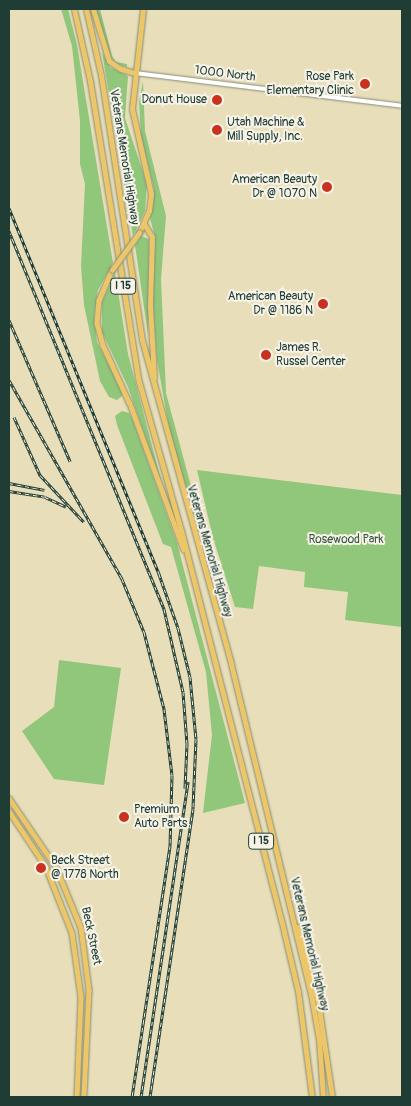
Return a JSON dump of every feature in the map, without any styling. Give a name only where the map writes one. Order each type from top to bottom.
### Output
[{"type":"highway","name":"Veterans Memorial Highway","points":[[74,9],[90,80],[139,382],[188,560],[284,932],[298,991],[311,1074],[310,1097]]},
{"type":"highway","name":"Veterans Memorial Highway","points":[[86,9],[101,74],[142,340],[228,654],[316,1015],[323,1097]]},
{"type":"highway","points":[[93,9],[109,61],[121,69],[135,73]]},
{"type":"highway","points":[[144,224],[152,237],[150,306],[154,388]]},
{"type":"highway","points":[[129,402],[188,560]]},
{"type":"highway","points":[[291,914],[318,1002],[332,1097]]},
{"type":"main road","points":[[129,402],[98,331],[99,300],[112,270],[144,224],[150,202],[150,180],[133,119],[135,73],[143,9]]},
{"type":"main road","name":"Beck Street","points":[[9,798],[56,867],[81,928],[89,990],[84,1097]]},
{"type":"main road","name":"Beck Street","points":[[9,811],[46,867],[73,939],[81,997],[77,1097]]},
{"type":"street","name":"1000 North","points":[[135,73],[402,106]]},
{"type":"green space","points":[[61,9],[68,9],[77,45],[113,263],[98,290],[94,315],[97,342],[122,390],[122,396],[117,400],[109,397],[100,381],[84,305],[81,266],[85,184],[80,164],[80,121],[72,46]]},
{"type":"green space","points":[[94,9],[100,9],[112,56],[116,62],[127,64],[127,67],[117,64],[109,55]]},
{"type":"green space","points":[[102,52],[110,67],[128,76],[125,118],[147,184],[145,211],[133,236]]},
{"type":"green space","points":[[143,81],[145,131],[166,216],[161,279],[166,393],[206,542],[202,543],[169,428],[157,360],[152,290],[155,237],[150,218],[154,189],[141,136],[139,102]]},
{"type":"green space","points":[[141,236],[149,239],[148,335],[135,245]]},
{"type":"green space","points":[[115,273],[128,354],[162,484],[128,387],[102,332],[102,302]]},
{"type":"green space","points":[[122,411],[129,413],[133,421],[177,543],[245,803],[203,813],[212,735],[206,672],[171,547],[163,544],[117,425],[115,416]]},
{"type":"green space","name":"Rosewood Park","points":[[197,470],[402,495],[402,627],[345,620],[348,592],[304,587],[305,572],[259,566],[253,609],[235,607],[213,538]]},
{"type":"green space","points":[[59,660],[121,668],[104,785],[54,779],[22,731],[54,707]]},
{"type":"railway","points":[[9,208],[159,574],[178,628],[190,677],[196,739],[193,809],[150,1097]]},
{"type":"railway","points":[[9,231],[164,609],[183,692],[187,744],[185,788]]},
{"type":"railway","points":[[9,320],[70,461]]},
{"type":"railway","points":[[9,380],[122,579],[144,632],[164,709],[172,775],[170,846],[132,1097]]},
{"type":"railway","points":[[14,417],[40,475],[84,522]]},
{"type":"railway","points":[[9,483],[44,490]]},
{"type":"railway","points":[[9,491],[45,497],[66,507]]},
{"type":"railway","points":[[141,1097],[188,781]]},
{"type":"place","name":"Rose Park Elementary Clinic","points":[[365,84]]},
{"type":"place","name":"Donut House","points":[[217,100]]},
{"type":"place","name":"Utah Machine & Mill Supply, Inc.","points":[[217,130]]},
{"type":"place","name":"American Beauty Dr @ 1070 N","points":[[327,187]]},
{"type":"place","name":"American Beauty Dr @ 1186 N","points":[[323,304]]},
{"type":"place","name":"James R. Russel Center","points":[[266,355]]},
{"type":"place","name":"Premium Auto Parts","points":[[124,817]]},
{"type":"place","name":"Beck Street @ 1778 North","points":[[41,868]]}]
